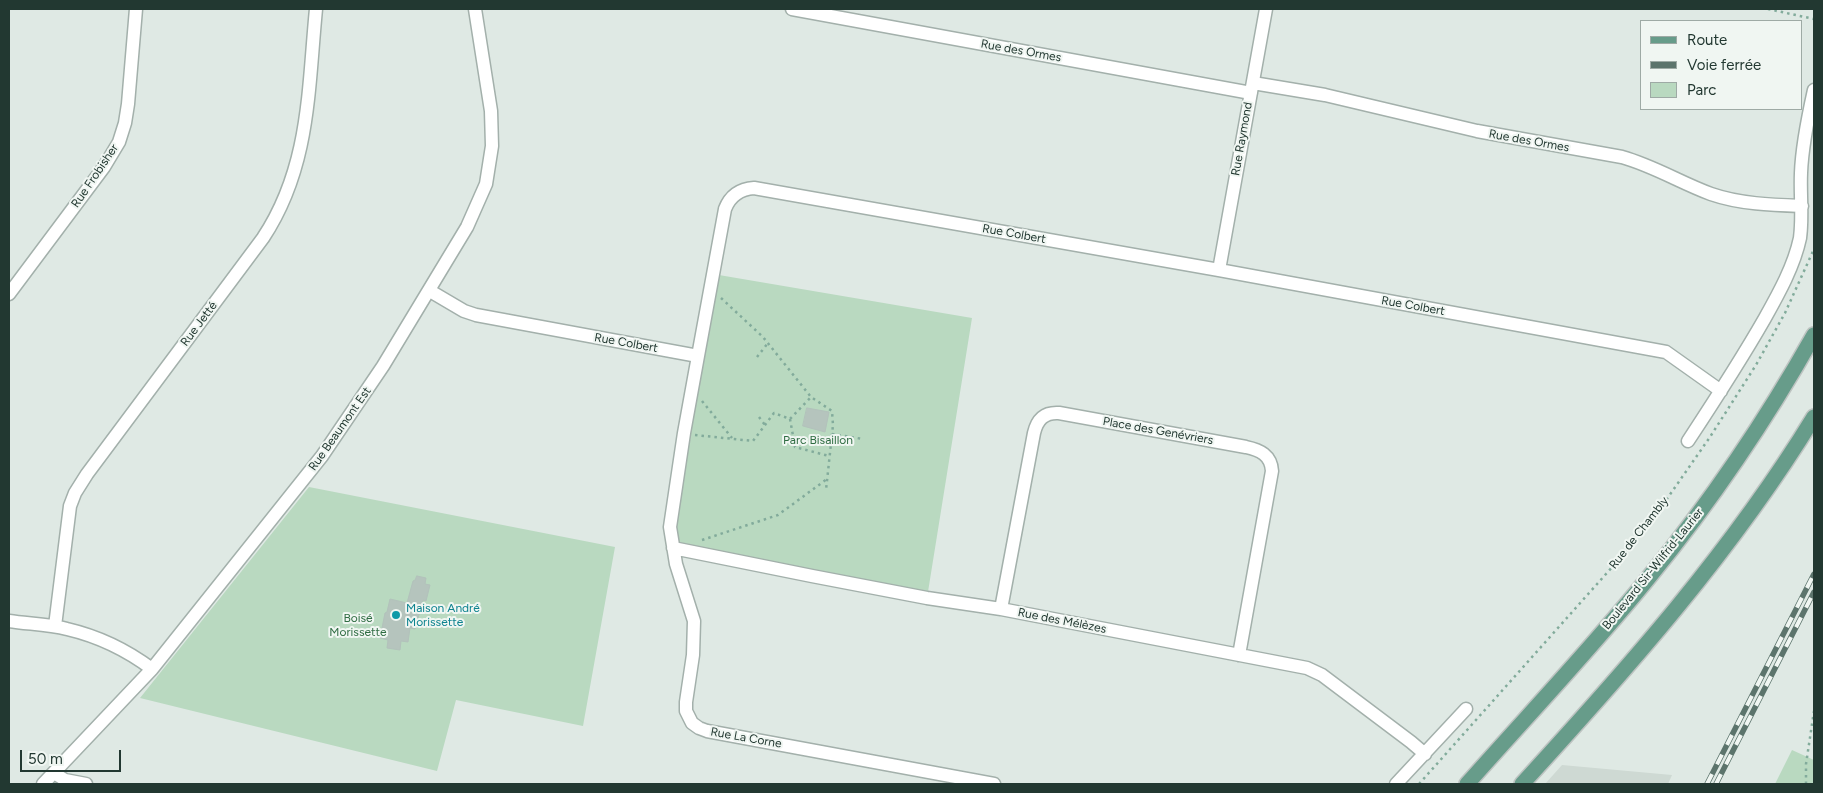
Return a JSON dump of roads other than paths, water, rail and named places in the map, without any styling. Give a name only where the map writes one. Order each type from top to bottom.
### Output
[{"type":"main road","name":"Boulevard Sir-Wilfrid-Laurier","points":[[1467,784],[1613,621],[1675,546],[1759,427],[1814,335]]},
{"type":"main road","points":[[1522,784],[1652,638],[1713,564],[1766,492],[1814,417]]},
{"type":"street","name":"Rue Frobisher","points":[[9,294],[104,167],[119,142],[128,104],[136,9]]},
{"type":"street","name":"Rue Jetté","points":[[55,626],[69,514],[75,492],[264,238],[288,193],[302,144],[316,9]]},
{"type":"street","name":"Rue Beaumont Est","points":[[43,784],[152,669],[322,456],[383,366],[430,291],[474,215],[486,184],[491,160],[492,135],[491,111],[476,9]]},
{"type":"street","name":"Rue des Ormes","points":[[792,9],[1252,88],[1325,95],[1477,132],[1622,158],[1646,165],[1702,190],[1726,198],[1766,204],[1802,206]]},
{"type":"street","name":"Rue Raymond","points":[[1219,270],[1266,9]]},
{"type":"street","points":[[1688,441],[1760,327],[1786,277],[1799,239],[1802,206],[1802,160],[1805,132],[1814,90]]},
{"type":"street","name":"Rue Colbert","points":[[430,291],[464,311],[476,315],[698,356],[725,208],[729,200],[736,193],[754,188],[1219,270],[1666,352],[1721,391]]},
{"type":"street","name":"Rue La Corne","points":[[698,356],[670,527],[672,548],[694,621],[693,655],[686,707],[689,719],[695,726],[707,731],[994,784]]},
{"type":"street","name":"Place des Genévriers","points":[[1001,609],[1034,433],[1037,422],[1043,416],[1059,413],[1257,449],[1269,459],[1272,471],[1239,655]]},
{"type":"street","name":"Rue des Mélèzes","points":[[672,548],[927,598],[1001,609],[1302,667],[1317,672],[1425,754]]},
{"type":"street","points":[[9,621],[55,626],[81,633],[132,655],[152,669]]},
{"type":"street","points":[[1396,784],[1466,709]]},
{"type":"street","points":[[54,773],[65,780],[86,784]]},
{"type":"railway","points":[[1707,784],[1814,574]]},
{"type":"railway","points":[[1716,784],[1814,592]]},
{"type":"place","name":"Maison André Morissette","points":[[396,615]]},
{"type":"park label","name":"Parc Bisaillon","points":[[818,440]]},
{"type":"park label","name":"Boisé Morissette","points":[[358,625]]}]
